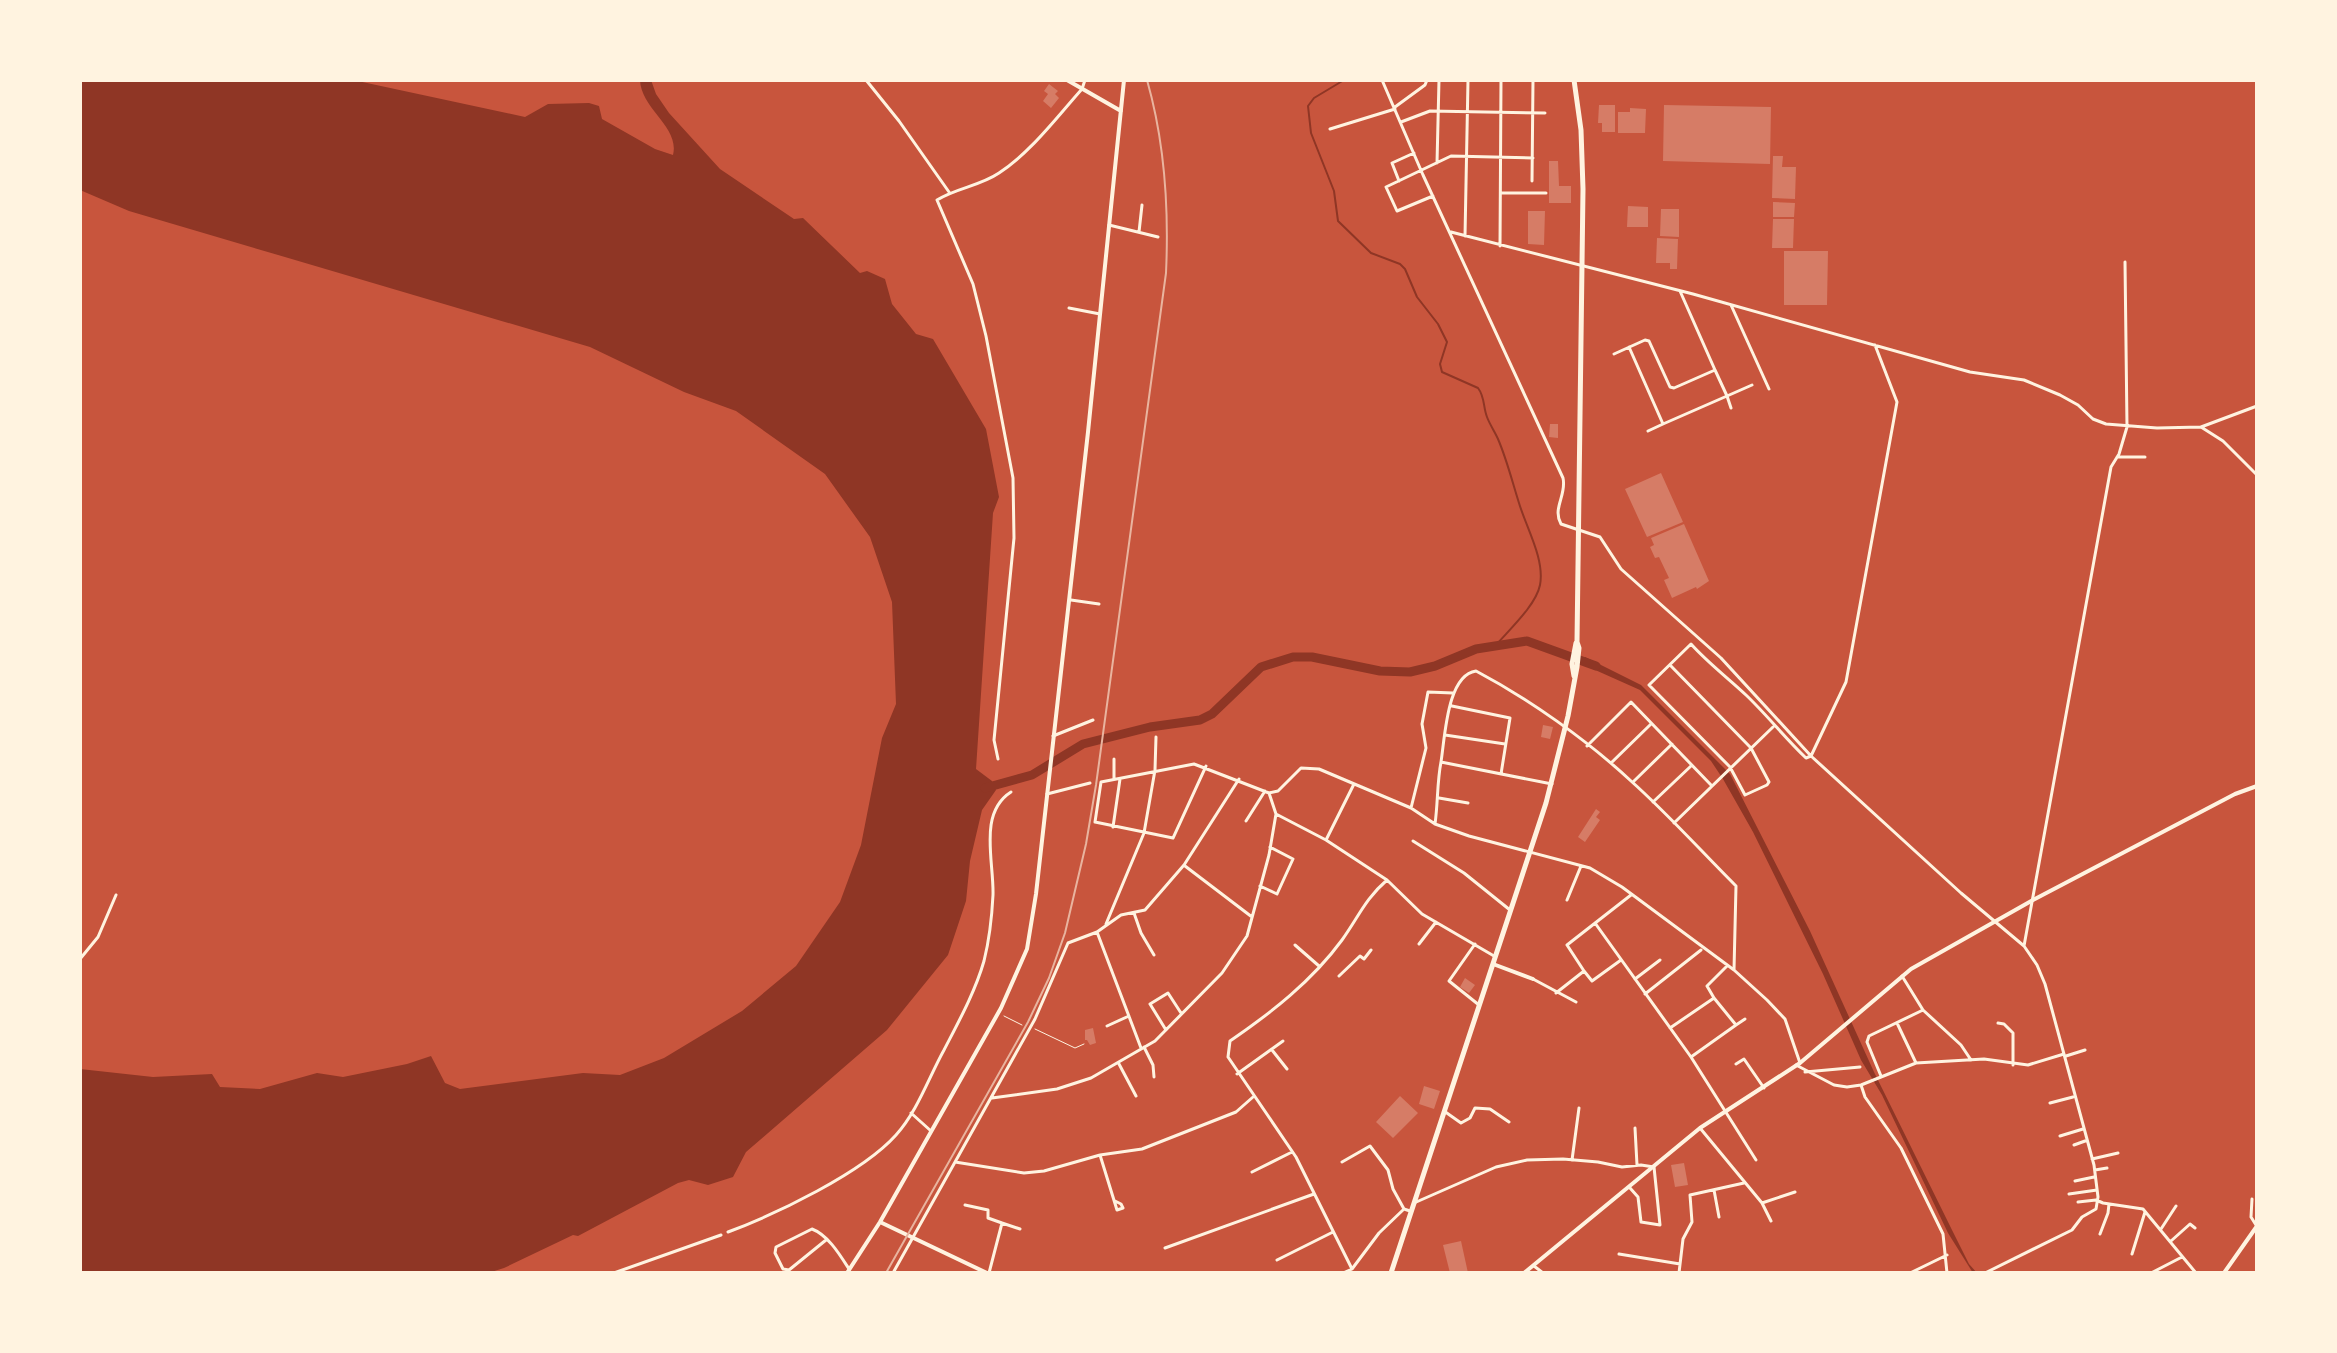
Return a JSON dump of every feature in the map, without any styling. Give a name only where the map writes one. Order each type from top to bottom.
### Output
[{"type":"highway","points":[[1391,1273],[1552,784],[1566,728],[1574,676],[1579,529],[1583,157],[1574,80]]},
{"type":"street","points":[[866,80],[949,192]]},
{"type":"street","points":[[1067,80],[1121,111]]},
{"type":"street","points":[[998,759],[994,740],[1014,538],[1013,478],[973,284],[937,200],[949,192],[968,188],[997,175],[1013,163],[1082,89],[1085,80]]},
{"type":"street","points":[[826,1240],[789,1270],[783,1269],[775,1253],[776,1247],[812,1229],[817,1230],[826,1240],[848,1271],[880,1222],[999,1013],[1027,949],[1088,432],[1124,80]]},
{"type":"street","points":[[1330,129],[1395,108],[1425,85],[1427,80]]},
{"type":"street","points":[[1437,163],[1439,80]]},
{"type":"street","points":[[1465,236],[1468,80]]},
{"type":"street","points":[[1500,246],[1503,158],[1501,80]]},
{"type":"street","points":[[1532,181],[1533,80]]},
{"type":"street","points":[[1384,81],[1421,171],[1563,478],[1565,487],[1557,509],[1558,520],[1567,528],[1600,537],[1616,564],[1721,658],[1811,756],[2024,946],[2037,965],[2045,984],[2095,1170],[2096,1209],[2082,1217],[2072,1230],[1985,1273]]},
{"type":"street","points":[[1401,122],[1430,111],[1545,113]]},
{"type":"street","points":[[1399,181],[1392,163],[1414,153]]},
{"type":"street","points":[[1433,196],[1397,211],[1386,187],[1451,156],[1533,158]]},
{"type":"street","points":[[1502,193],[1546,193]]},
{"type":"street","points":[[1139,232],[1142,205]]},
{"type":"street","points":[[1109,225],[1158,237]]},
{"type":"street","points":[[1451,232],[1680,291],[1970,372],[2014,377],[2039,385],[2078,405],[2093,419],[2127,427],[2201,427],[2257,406]]},
{"type":"street","points":[[2024,946],[2109,478],[2127,427],[2125,262]]},
{"type":"street","points":[[1680,291],[1731,408]]},
{"type":"street","points":[[1731,305],[1769,389]]},
{"type":"street","points":[[1069,308],[1100,314]]},
{"type":"street","points":[[1614,354],[1649,341],[1670,387],[1674,388],[1715,370]]},
{"type":"street","points":[[1670,665],[1751,748],[1769,782],[1745,795],[1729,768],[1649,685],[1691,644],[1712,667],[1746,695],[1773,727],[1806,758],[1811,756],[1846,682],[1897,402],[1875,345]]},
{"type":"street","points":[[1629,347],[1663,424]]},
{"type":"street","points":[[1648,431],[1752,385]]},
{"type":"street","points":[[2201,427],[2223,441],[2257,475]]},
{"type":"street","points":[[2117,457],[2145,457]]},
{"type":"street","points":[[1068,599],[1099,604]]},
{"type":"street","points":[[1435,824],[1438,779],[1453,693],[1458,681],[1476,671],[1527,701],[1611,763],[1736,886],[1734,970]]},
{"type":"street","points":[[1411,808],[1426,748],[1422,724],[1428,692],[1453,693]]},
{"type":"street","points":[[1587,746],[1631,702],[1712,786]]},
{"type":"street","points":[[1451,706],[1510,718],[1501,774]]},
{"type":"street","points":[[1053,736],[1093,720]]},
{"type":"street","points":[[1611,763],[1651,723]]},
{"type":"street","points":[[1674,823],[1773,727]]},
{"type":"street","points":[[1445,735],[1505,744]]},
{"type":"street","points":[[1105,926],[1144,833],[1155,770],[1156,737]]},
{"type":"street","points":[[1633,782],[1672,744]]},
{"type":"street","points":[[1114,759],[1114,779]]},
{"type":"street","points":[[1441,762],[1552,784]]},
{"type":"street","points":[[1206,766],[1173,838],[1095,822],[1101,782],[1194,764],[1206,766],[1267,792],[1278,791],[1301,768],[1319,769],[1411,808],[1435,824],[1478,839],[1590,868],[1734,970],[1785,1019],[1798,1064],[1805,1072],[1834,1085],[1861,1085],[1916,1063],[1984,1059],[2028,1065],[2085,1050]]},
{"type":"street","points":[[1653,802],[1691,766]]},
{"type":"street","points":[[1113,827],[1120,778]]},
{"type":"street","points":[[893,1273],[1031,1027],[1068,943],[1097,932],[1121,915],[1145,910],[1184,865],[1239,779]]},
{"type":"street","points":[[1047,792],[1090,783]]},
{"type":"street","points":[[1326,840],[1354,784]]},
{"type":"street","points":[[1524,1273],[1700,1128],[1798,1064],[1923,961],[2235,794],[2257,786]]},
{"type":"street","points":[[728,1232],[754,1223],[830,1184],[879,1151],[898,1134],[968,1004],[984,960],[993,895],[992,829],[998,803],[1011,792]]},
{"type":"street","points":[[991,1098],[1057,1089],[1091,1078],[1166,1030],[1222,973],[1247,936],[1270,847],[1276,814],[1267,792]]},
{"type":"street","points":[[1246,821],[1267,792]]},
{"type":"street","points":[[1439,798],[1468,803]]},
{"type":"street","points":[[1276,814],[1326,840],[1387,880],[1413,906],[1475,944],[1494,960],[1576,1002]]},
{"type":"street","points":[[1413,841],[1464,873],[1510,910]]},
{"type":"street","points":[[1260,886],[1277,894],[1293,859],[1270,847]]},
{"type":"street","points":[[1184,865],[1252,917]]},
{"type":"street","points":[[1567,900],[1581,866]]},
{"type":"street","points":[[1352,1269],[1292,1152],[1228,1057],[1230,1041],[1267,1015],[1308,979],[1343,938],[1365,902],[1387,880]]},
{"type":"street","points":[[80,959],[98,937],[116,895]]},
{"type":"street","points":[[1621,960],[1592,981],[1567,945],[1631,895]]},
{"type":"street","points":[[1134,913],[1154,955]]},
{"type":"street","points":[[1419,944],[1436,921]]},
{"type":"street","points":[[1595,923],[1691,1057],[1756,1160]]},
{"type":"street","points":[[1097,932],[1129,1016],[1153,1065],[1154,1077]]},
{"type":"street","points":[[1475,944],[1449,981],[1479,1005]]},
{"type":"street","points":[[1295,945],[1319,966]]},
{"type":"street","points":[[1645,994],[1703,949]]},
{"type":"street","points":[[1339,976],[1360,956],[1364,959],[1371,950]]},
{"type":"street","points":[[1635,979],[1660,960]]},
{"type":"street","points":[[1727,966],[1707,986],[1736,1025]]},
{"type":"street","points":[[1556,993],[1584,971]]},
{"type":"street","points":[[1902,976],[1923,1010],[1961,1045],[1971,1060]]},
{"type":"street","points":[[1166,1030],[1150,1004],[1168,993],[1182,1015]]},
{"type":"street","points":[[1670,1028],[1714,998]]},
{"type":"street","points":[[1881,1076],[1867,1042],[1869,1036],[1923,1010]]},
{"type":"street","points":[[1107,1026],[1129,1016]]},
{"type":"street","points":[[1691,1057],[1745,1019]]},
{"type":"street","points":[[1897,1023],[1916,1063]]},
{"type":"street","points":[[1998,1023],[2004,1024],[2013,1033],[2013,1065]]},
{"type":"street","points":[[1237,1074],[1283,1041]]},
{"type":"street","points":[[1272,1050],[1287,1069]]},
{"type":"street","points":[[1736,1064],[1744,1059],[1764,1088]]},
{"type":"street","points":[[1118,1062],[1136,1096]]},
{"type":"street","points":[[1805,1072],[1860,1067]]},
{"type":"street","points":[[1861,1085],[1865,1097],[1901,1148],[1943,1234],[1947,1273]]},
{"type":"street","points":[[955,1162],[1024,1173],[1044,1171],[1100,1155],[1142,1149],[1223,1118],[1245,1107],[1253,1097]]},
{"type":"street","points":[[2050,1103],[2075,1097]]},
{"type":"street","points":[[1444,1111],[1461,1123],[1470,1118],[1475,1108],[1490,1109],[1509,1122]]},
{"type":"street","points":[[1572,1160],[1579,1108]]},
{"type":"street","points":[[911,1113],[931,1131]]},
{"type":"street","points":[[1635,1128],[1637,1165]]},
{"type":"street","points":[[1700,1128],[1762,1203],[1771,1221]]},
{"type":"street","points":[[2060,1136],[2084,1129]]},
{"type":"street","points":[[2074,1145],[2087,1141]]},
{"type":"street","points":[[1342,1162],[1370,1146],[1388,1170],[1393,1189],[1404,1209],[1411,1212]]},
{"type":"street","points":[[1252,1172],[1292,1152]]},
{"type":"street","points":[[2092,1159],[2118,1153]]},
{"type":"street","points":[[1100,1155],[1115,1201]]},
{"type":"street","points":[[1414,1203],[1512,1162],[1543,1158],[1622,1167],[1654,1167]]},
{"type":"street","points":[[1629,1187],[1638,1197],[1641,1222],[1660,1225],[1654,1167]]},
{"type":"street","points":[[2095,1170],[2107,1168]]},
{"type":"street","points":[[2075,1181],[2096,1177]]},
{"type":"street","points":[[1679,1273],[1683,1239],[1692,1222],[1690,1195],[1744,1183]]},
{"type":"street","points":[[1714,1190],[1719,1217]]},
{"type":"street","points":[[2069,1194],[2097,1190]]},
{"type":"street","points":[[1762,1203],[1795,1192]]},
{"type":"street","points":[[1165,1248],[1314,1194]]},
{"type":"street","points":[[2224,1273],[2257,1226],[2251,1217],[2252,1199]]},
{"type":"street","points":[[2078,1202],[2097,1200],[2137,1207],[2161,1229],[2196,1273]]},
{"type":"street","points":[[2100,1234],[2109,1204]]},
{"type":"street","points":[[965,1205],[988,1210],[988,1218],[1020,1229]]},
{"type":"street","points":[[2161,1229],[2176,1206]]},
{"type":"street","points":[[1343,1273],[1352,1269],[1379,1233],[1404,1209]]},
{"type":"street","points":[[2132,1254],[2145,1212]]},
{"type":"street","points":[[880,1222],[988,1273],[1002,1223]]},
{"type":"street","points":[[2171,1241],[2190,1224],[2195,1228]]},
{"type":"street","points":[[1277,1260],[1333,1232]]},
{"type":"street","points":[[614,1273],[721,1235]]},
{"type":"street","points":[[1619,1254],[1680,1264]]},
{"type":"street","points":[[1910,1273],[1947,1255]]},
{"type":"street","points":[[2151,1273],[2182,1257]]},
{"type":"street","points":[[1534,1266],[1543,1273]]},
{"type":"path","points":[[999,1013],[1022,1025]]},
{"type":"path","points":[[1031,1027],[1075,1048],[1084,1044]]},
{"type":"shaded area","points":[[80,80],[353,80],[525,117],[548,104],[589,103],[599,106],[602,119],[655,149],[673,155],[671,136],[642,90],[640,80],[651,80],[669,113],[720,169],[794,219],[803,218],[860,273],[867,271],[885,279],[892,304],[916,334],[933,339],[986,429],[999,497],[993,513],[976,769],[992,781],[996,790],[982,810],[970,861],[966,901],[948,955],[887,1030],[746,1152],[733,1177],[708,1185],[689,1180],[678,1183],[578,1236],[573,1235],[488,1273],[80,1273],[80,1069],[153,1077],[212,1074],[220,1087],[260,1089],[317,1073],[343,1077],[431,1056],[445,1083],[460,1089],[583,1073],[620,1075],[664,1058],[742,1011],[796,966],[840,902],[861,845],[882,738],[896,704],[892,602],[870,537],[825,474],[736,411],[684,392],[590,347],[129,211],[80,190]]},
{"type":"shaded area","points":[[1585,657],[1641,685],[1730,774],[1810,931],[1874,1072],[1952,1230],[1977,1273],[1973,1273],[1948,1233],[1882,1095],[1861,1060],[1823,974],[1753,832],[1723,779],[1711,761],[1640,690],[1584,665]]},
{"type":"building","points":[[1049,84],[1058,91],[1055,94],[1059,98],[1051,108],[1043,101]]},
{"type":"building","points":[[1599,105],[1615,105],[1615,132],[1602,132],[1602,123],[1598,123]]},
{"type":"building","points":[[1664,105],[1771,107],[1770,164],[1663,161]]},
{"type":"building","points":[[1630,108],[1646,109],[1645,133],[1618,133],[1618,112],[1630,112]]},
{"type":"building","points":[[1773,156],[1783,156],[1782,167],[1796,167],[1795,199],[1772,198]]},
{"type":"building","points":[[1549,161],[1558,161],[1559,186],[1571,186],[1571,203],[1549,203]]},
{"type":"building","points":[[1773,202],[1795,203],[1794,217],[1773,217]]},
{"type":"building","points":[[1628,206],[1648,207],[1648,227],[1627,227]]},
{"type":"building","points":[[1661,209],[1679,209],[1679,237],[1660,236]]},
{"type":"building","points":[[1528,211],[1545,211],[1544,245],[1528,244]]},
{"type":"building","points":[[1773,219],[1794,219],[1793,248],[1772,248]]},
{"type":"building","points":[[1657,238],[1678,239],[1677,269],[1670,269],[1670,263],[1656,263]]},
{"type":"building","points":[[1784,251],[1828,251],[1827,305],[1784,305]]},
{"type":"building","points":[[1550,424],[1558,424],[1558,438],[1549,437]]},
{"type":"building","points":[[1661,473],[1683,522],[1647,537],[1625,489]]},
{"type":"building","points":[[1684,524],[1709,581],[1672,598],[1664,580],[1669,578],[1659,557],[1655,558],[1650,547],[1654,545],[1651,538]]},
{"type":"building","points":[[1543,725],[1553,727],[1550,739],[1541,737]]},
{"type":"building","points":[[1596,809],[1600,812],[1596,817],[1600,820],[1585,842],[1578,837]]},
{"type":"building","points":[[1465,978],[1475,985],[1469,993],[1460,987]]},
{"type":"building","points":[[1093,1028],[1096,1043],[1090,1045],[1085,1040],[1085,1030]]},
{"type":"building","points":[[1424,1086],[1440,1091],[1434,1109],[1419,1104]]},
{"type":"building","points":[[1400,1096],[1418,1113],[1393,1138],[1376,1122]]},
{"type":"building","points":[[1684,1163],[1688,1185],[1675,1187],[1671,1165]]},
{"type":"building","points":[[1461,1241],[1468,1273],[1450,1273],[1443,1245]]},
{"type":"waterway","points":[[1344,80],[1314,98],[1308,106],[1311,133],[1334,191],[1338,221],[1371,253],[1405,269],[1417,297],[1438,324],[1447,342],[1440,364],[1442,372],[1480,391],[1540,565],[1538,593],[1497,644]]},
{"type":"waterway","points":[[985,788],[1032,775],[1083,744],[1150,727],[1200,720],[1212,714],[1261,667],[1293,657],[1312,657],[1380,671],[1410,672],[1435,666],[1476,649],[1527,641],[1596,666]]},
{"type":"railway","points":[[886,1273],[1028,1022],[1049,978],[1065,933],[1086,844],[1166,273],[1164,176],[1158,128],[1147,80]]}]
